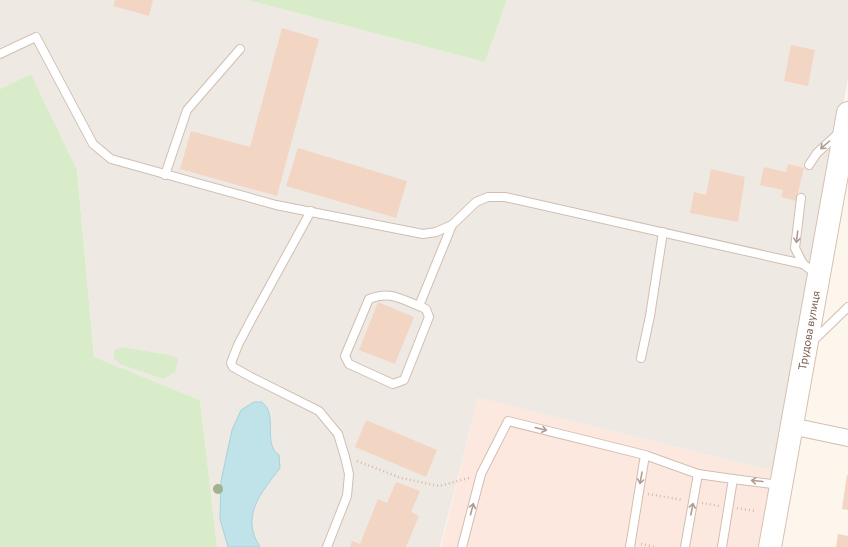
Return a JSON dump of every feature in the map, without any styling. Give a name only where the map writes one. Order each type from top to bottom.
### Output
[{"type":"main road","name":"Трудова вулиця","points":[[770,547],[805,350],[811,267],[847,124]]},
{"type":"street","points":[[791,426],[848,438]]},
{"type":"lane","points":[[0,54],[36,37],[93,144],[111,159],[276,205],[423,234],[436,232],[452,225],[476,202],[488,197],[505,197],[811,267]]},
{"type":"lane","points":[[165,175],[187,110],[240,49]]},
{"type":"lane","points":[[809,165],[817,153],[847,124]]},
{"type":"lane","points":[[801,198],[796,248],[811,267]]},
{"type":"lane","points":[[311,211],[250,322],[230,363],[251,377],[319,411],[338,434],[349,474],[348,496],[327,547]]},
{"type":"lane","points":[[419,306],[452,225]]},
{"type":"lane","points":[[641,358],[650,316],[663,232]]},
{"type":"lane","points":[[380,295],[390,295],[419,306],[426,309],[429,317],[404,380],[392,384],[349,364],[345,356],[369,299],[380,295]]},
{"type":"lane","points":[[805,350],[848,307]]},
{"type":"lane","points":[[462,547],[481,474],[508,421],[645,455],[698,474],[781,485]]},
{"type":"lane","points":[[630,545],[645,455]]},
{"type":"lane","points":[[685,547],[698,474]]},
{"type":"lane","points":[[722,547],[733,479]]},
{"type":"path","points":[[345,457],[401,478],[439,486],[481,474]]},
{"type":"path","points":[[630,545],[656,547]]},
{"type":"shaded area","points":[[0,0],[247,0],[485,62],[507,0],[848,0],[848,78],[777,472],[478,398],[440,547],[217,547],[200,400],[94,357],[77,170],[31,74],[0,89]]},
{"type":"shaded area","points":[[478,398],[777,472],[763,547],[441,547]]},
{"type":"green space","points":[[247,0],[507,0],[485,62]]},
{"type":"green space","points":[[31,74],[77,170],[94,357],[200,400],[217,547],[0,547],[0,89]]},
{"type":"green space","points":[[121,347],[169,355],[178,359],[175,372],[163,379],[120,364],[114,358],[114,350]]},
{"type":"water","points":[[254,402],[262,402],[270,415],[272,446],[279,455],[280,468],[255,505],[252,525],[254,536],[260,547],[228,547],[220,519],[221,481],[232,430],[241,410]]},
{"type":"building","points":[[115,0],[153,0],[149,16],[113,6]]},
{"type":"building","points":[[282,28],[319,39],[277,196],[180,169],[191,131],[250,147]]},
{"type":"building","points":[[791,45],[815,50],[808,86],[784,81]]},
{"type":"building","points":[[298,148],[407,181],[396,218],[286,186]]},
{"type":"building","points":[[788,164],[804,168],[796,201],[781,197],[783,190],[760,185],[764,167],[786,172]]},
{"type":"building","points":[[711,169],[745,177],[738,222],[690,213],[694,192],[706,195]]},
{"type":"building","points":[[378,302],[414,317],[395,364],[359,350]]},
{"type":"building","points":[[366,420],[437,450],[426,477],[355,447]]},
{"type":"building","points":[[848,475],[848,510],[842,509]]},
{"type":"building","points":[[396,482],[420,491],[411,512],[419,516],[406,547],[350,547],[352,541],[360,544],[378,499],[387,503]]},
{"type":"building","points":[[838,534],[848,536],[848,547],[836,547]]}]
